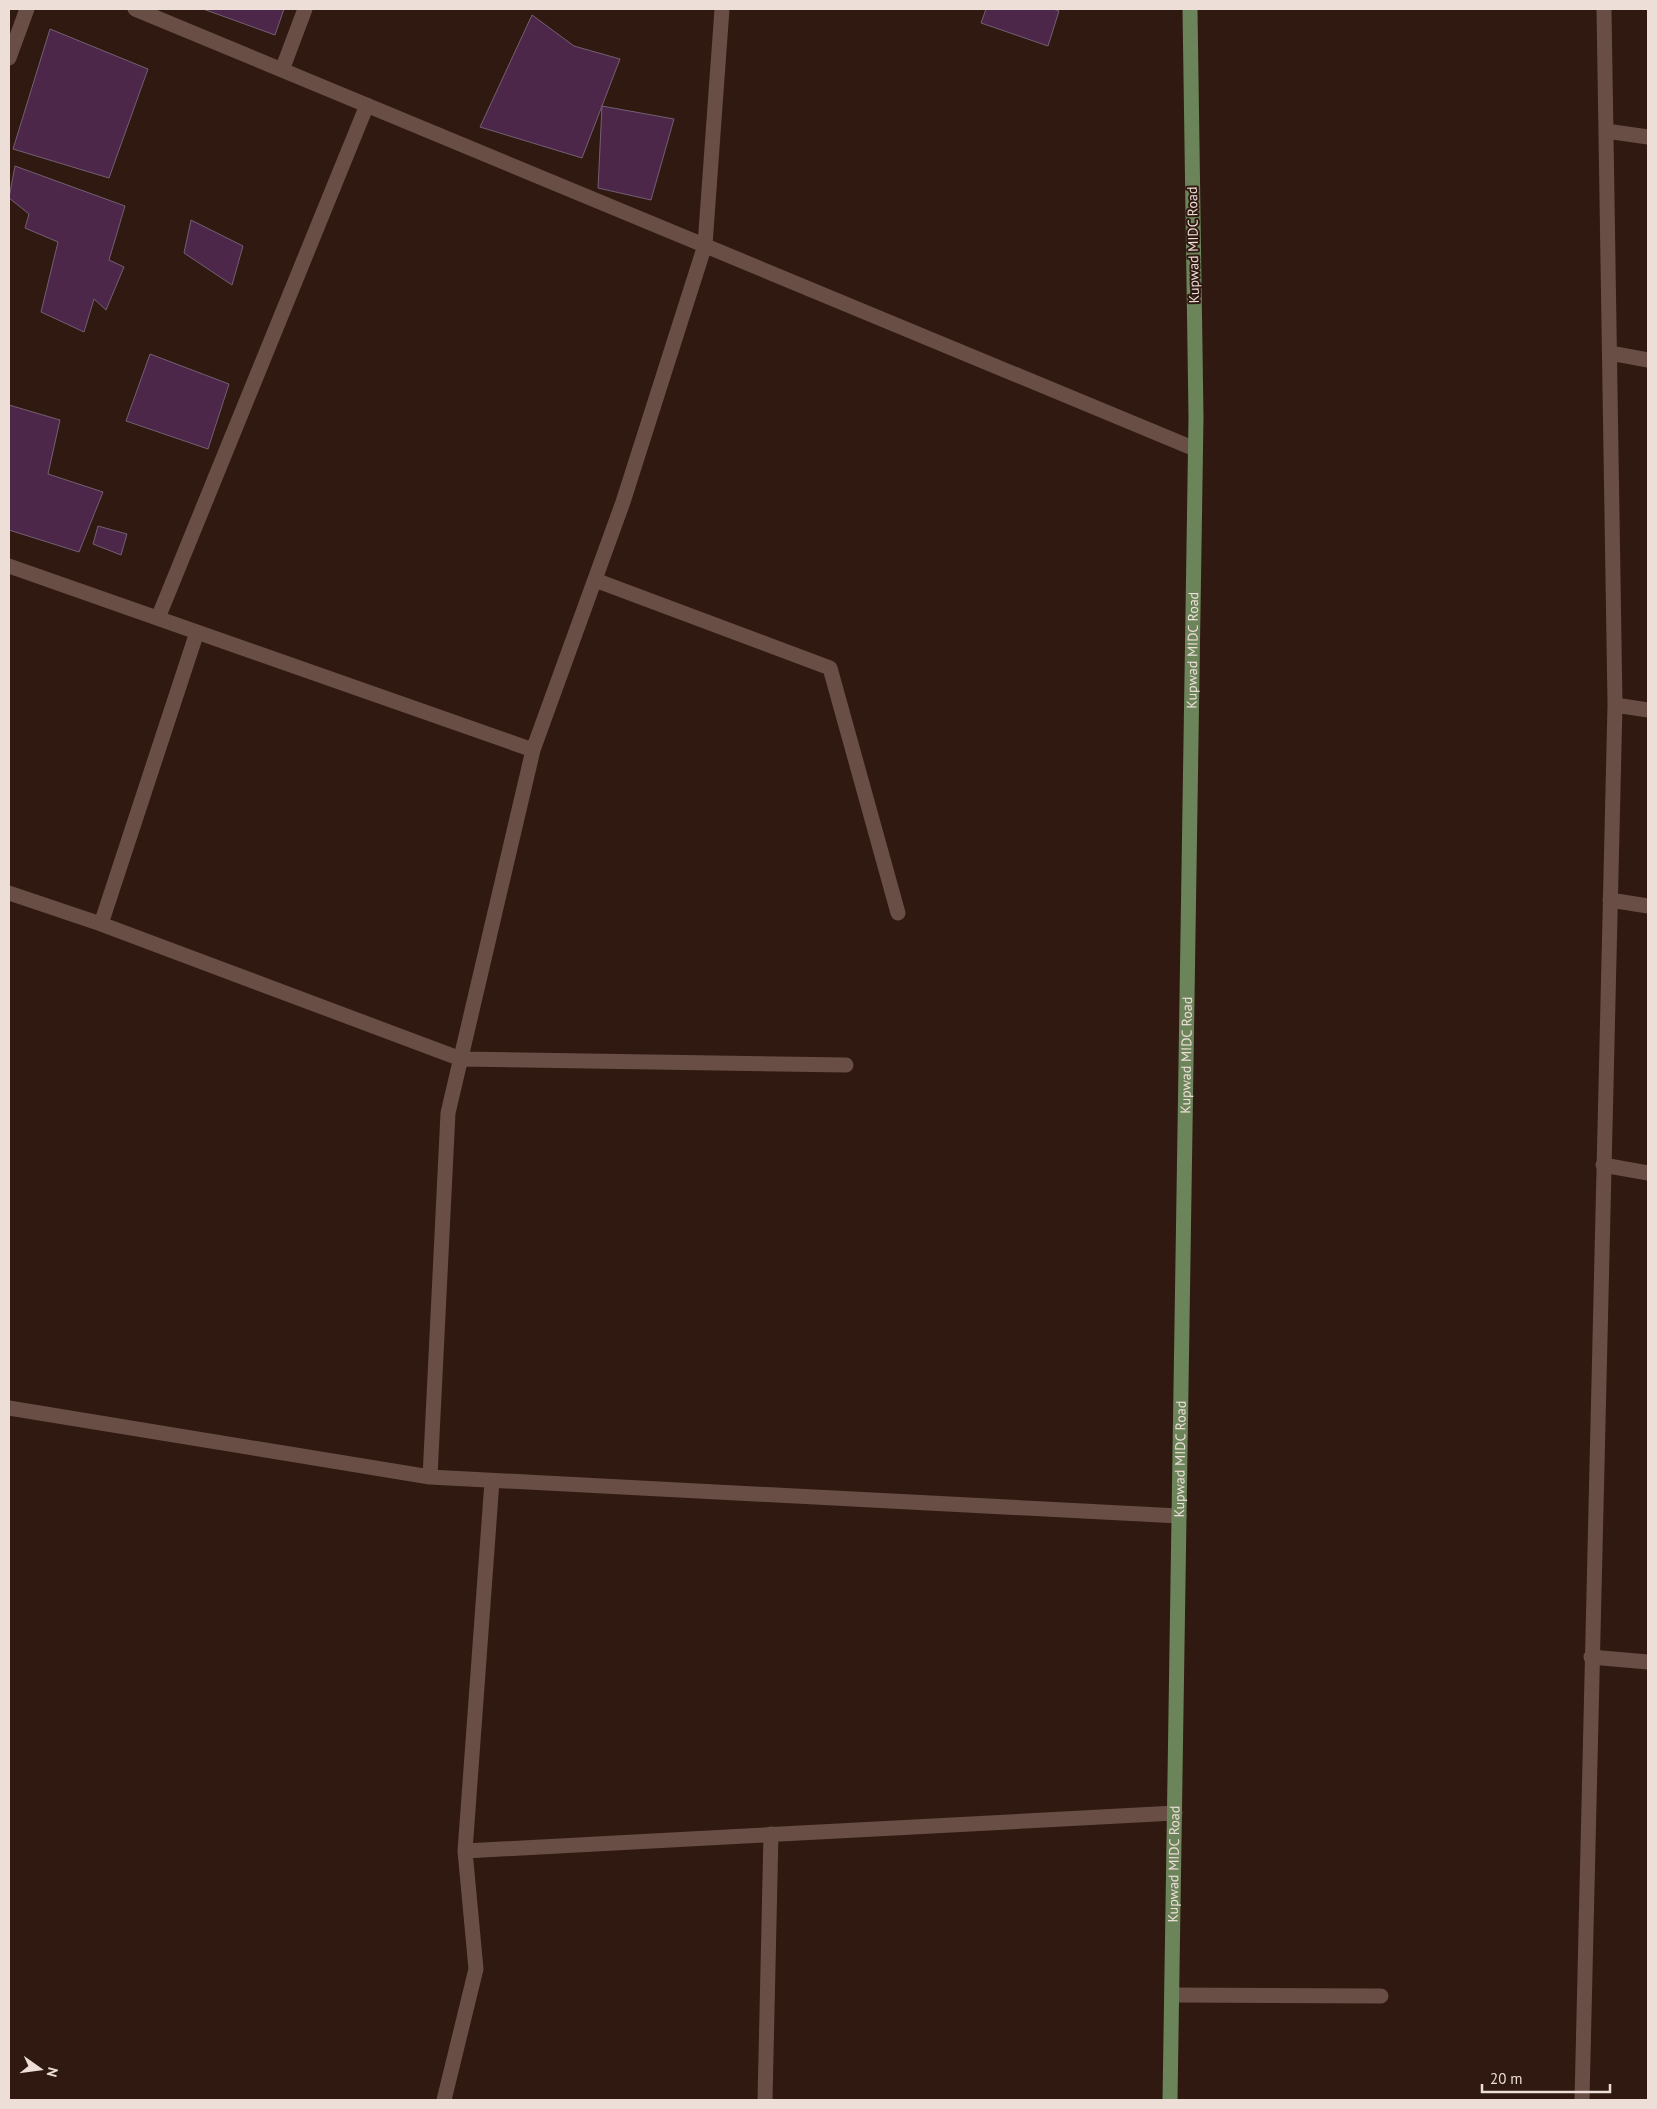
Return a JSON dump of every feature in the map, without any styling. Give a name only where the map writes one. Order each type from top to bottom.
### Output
[{"type":"main road","name":"Kupwad MIDC Road","points":[[1170,2100],[1195,449],[1190,9]]},
{"type":"street","points":[[9,58],[27,9]]},
{"type":"street","points":[[135,9],[1195,449]]},
{"type":"street","points":[[282,70],[305,9]]},
{"type":"street","points":[[430,1477],[448,1113],[533,750],[623,502],[704,246],[722,9]]},
{"type":"street","points":[[1582,2100],[1615,705],[1604,9]]},
{"type":"street","points":[[158,618],[367,106]]},
{"type":"street","points":[[1606,131],[1648,137]]},
{"type":"street","points":[[1610,353],[1648,360]]},
{"type":"street","points":[[9,566],[533,750]]},
{"type":"street","points":[[595,580],[830,668],[898,913]]},
{"type":"street","points":[[100,924],[197,632]]},
{"type":"street","points":[[1615,705],[1648,710]]},
{"type":"street","points":[[9,893],[100,924],[461,1059],[846,1065]]},
{"type":"street","points":[[1610,900],[1648,906]]},
{"type":"street","points":[[1603,1164],[1648,1173]]},
{"type":"street","points":[[9,1408],[430,1477],[1179,1516]]},
{"type":"street","points":[[444,2100],[476,1969],[465,1851],[492,1481]]},
{"type":"street","points":[[1591,1657],[1648,1662]]},
{"type":"street","points":[[465,1851],[1175,1814]]},
{"type":"street","points":[[765,2100],[772,1834]]},
{"type":"street","points":[[1172,1995],[1381,1996]]},
{"type":"building","points":[[203,9],[284,9],[275,35]]},
{"type":"building","points":[[986,9],[1053,9],[1059,11],[1048,46],[981,23]]},
{"type":"building","points":[[532,15],[574,46],[620,59],[582,158],[480,127]]},
{"type":"building","points":[[50,29],[148,69],[109,178],[13,149]]},
{"type":"building","points":[[602,106],[674,119],[651,200],[598,188]]},
{"type":"building","points":[[15,166],[125,206],[109,260],[124,267],[106,310],[94,299],[84,332],[41,312],[58,242],[25,228],[29,214],[9,198]]},
{"type":"building","points":[[191,220],[243,246],[232,285],[184,253]]},
{"type":"building","points":[[150,354],[229,384],[208,449],[126,421]]},
{"type":"building","points":[[9,405],[60,420],[48,474],[103,492],[79,552],[9,530]]},
{"type":"building","points":[[98,526],[127,534],[121,555],[93,544]]}]
